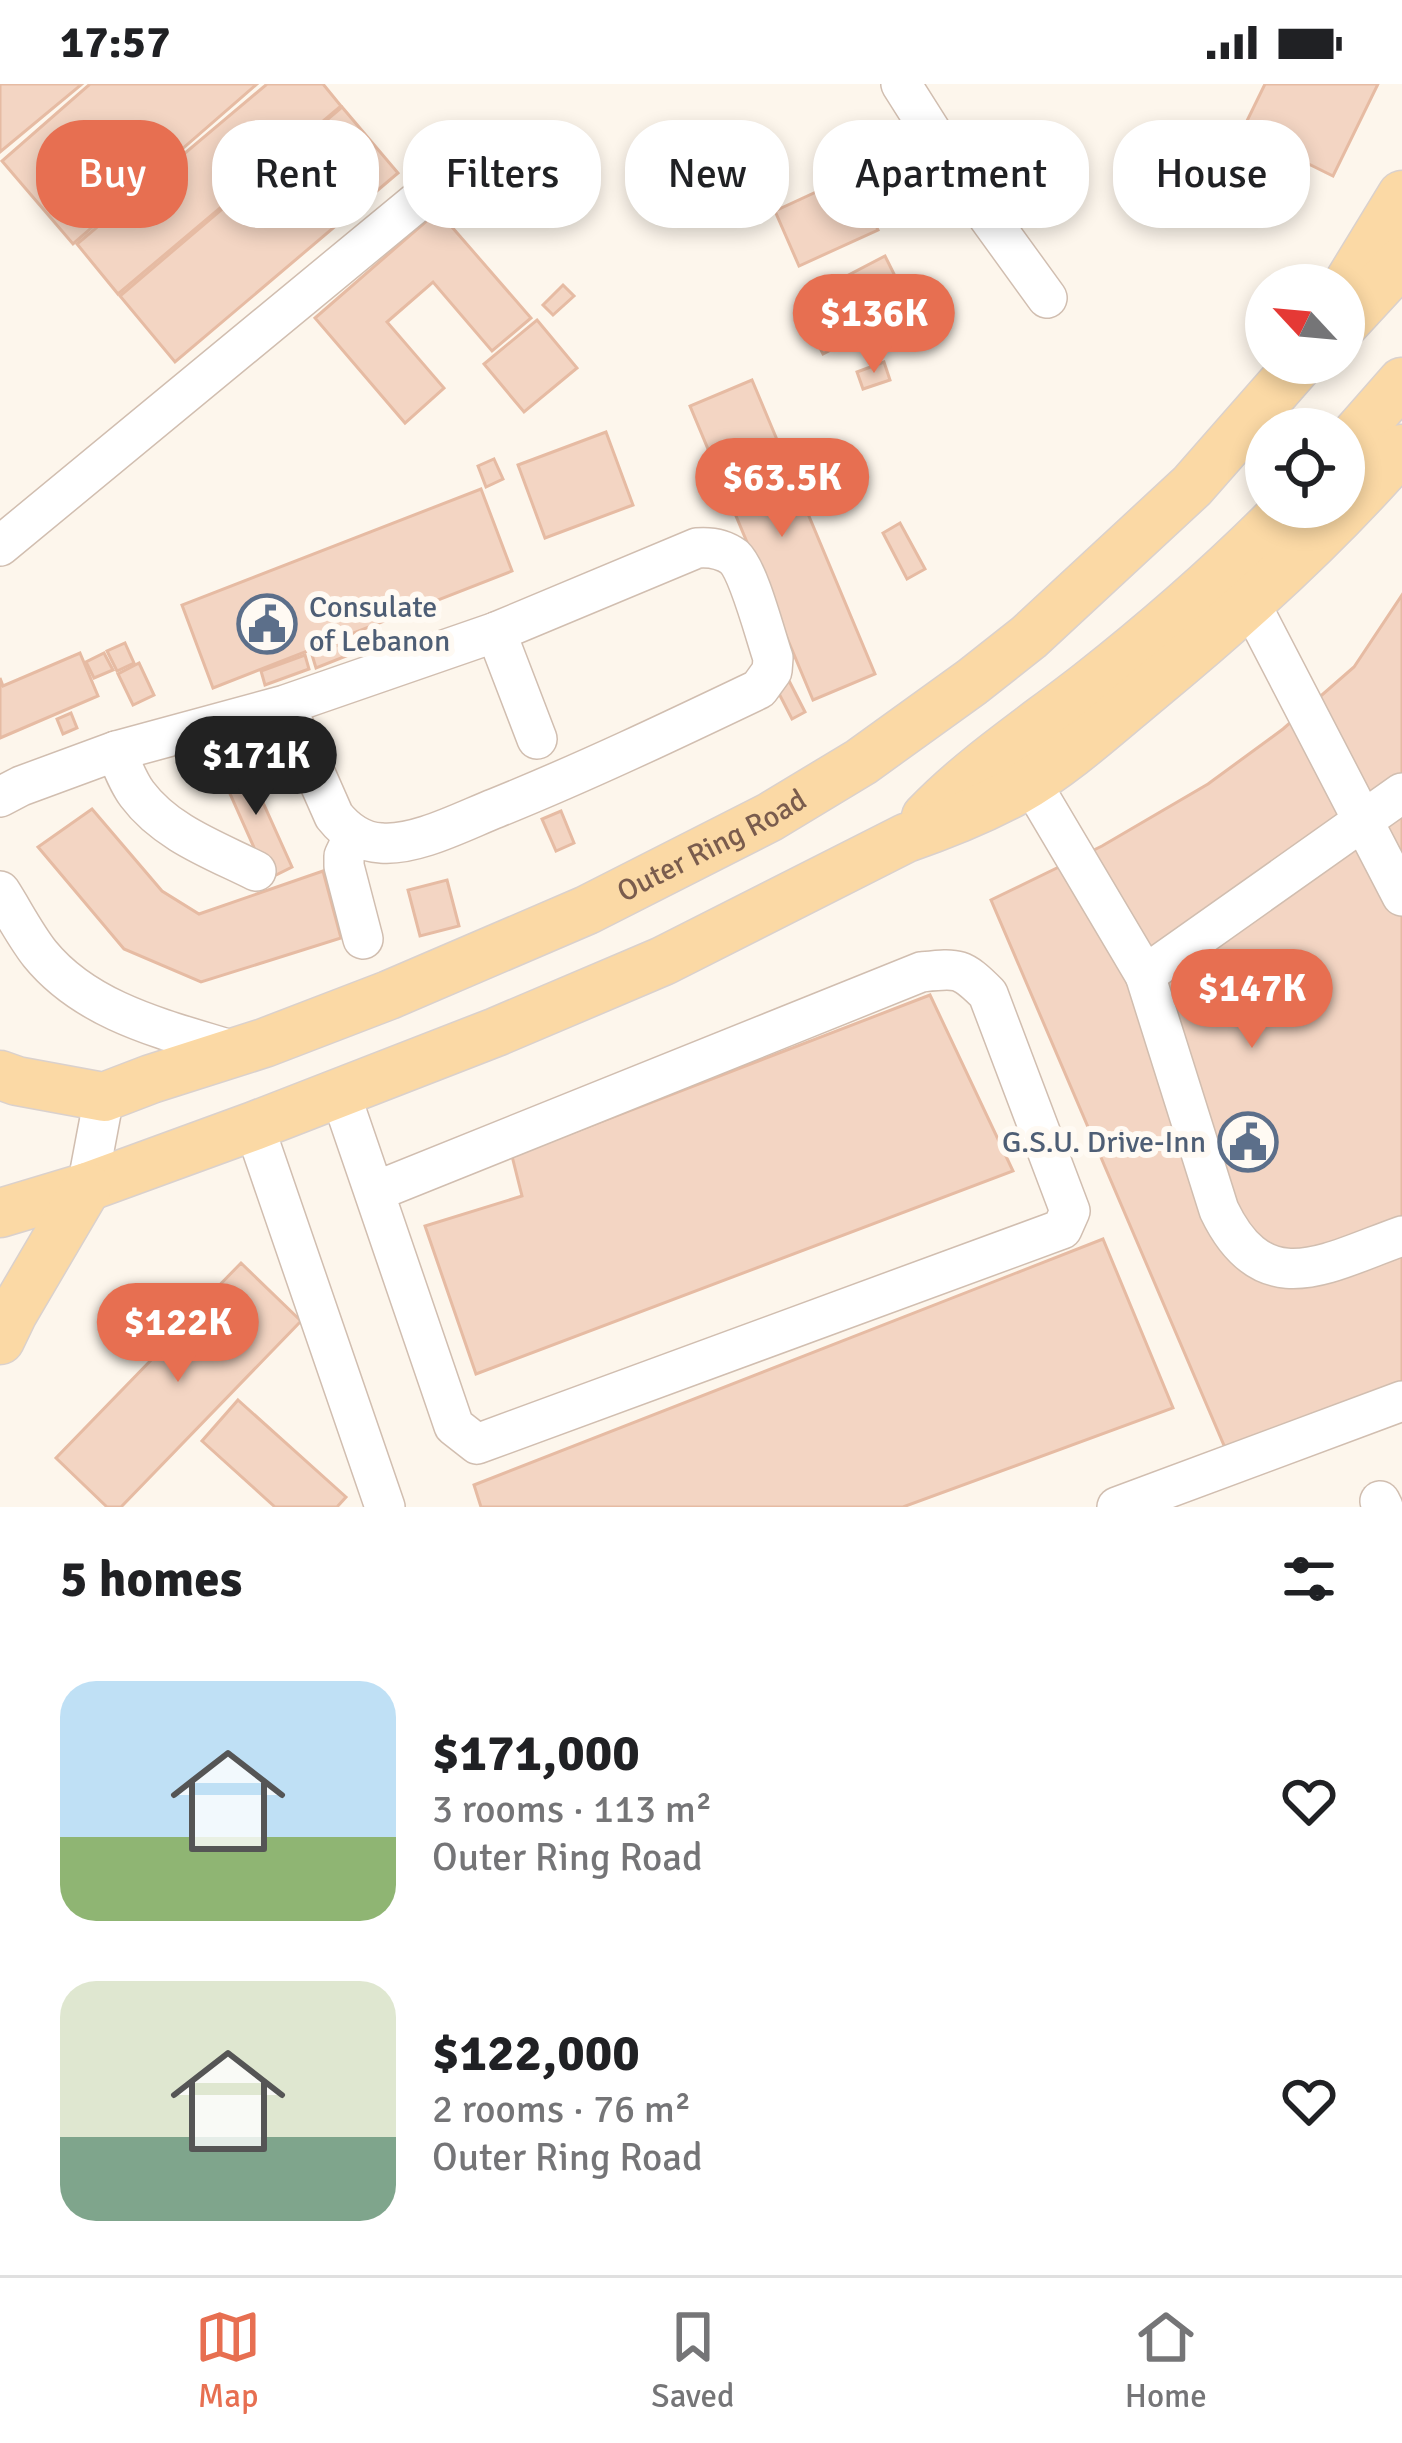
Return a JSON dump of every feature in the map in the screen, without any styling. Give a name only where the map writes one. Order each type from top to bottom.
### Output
[{"type":"main road","points":[[1360,264],[1402,195]]},
{"type":"main road","points":[[1365,301],[1402,261]]},
{"type":"main road","points":[[1365,424],[1402,382]]},
{"type":"main road","name":"Outer Ring Road","points":[[0,1075],[104,1097],[389,995],[587,910],[770,817],[861,762],[1029,637],[1192,486],[1282,384]]},
{"type":"main road","points":[[0,1213],[87,1187],[496,1032],[663,961],[906,838],[980,809],[1030,782],[1110,722],[1250,603],[1402,449]]},
{"type":"main road","points":[[906,838],[941,801],[1134,650],[1268,528]]},
{"type":"main road","points":[[0,1340],[87,1187]]},
{"type":"street","points":[[902,84],[963,182],[1047,298]]},
{"type":"street","points":[[0,545],[403,214]]},
{"type":"street","points":[[0,797],[116,752],[285,706],[496,632],[697,548],[728,554],[743,569],[773,658],[772,671],[758,689],[586,772],[436,832],[386,844],[354,835],[334,816],[285,706]]},
{"type":"street","points":[[1250,603],[1402,896]]},
{"type":"street","points":[[496,632],[536,739]]},
{"type":"street","points":[[116,752],[133,790],[154,812],[188,838],[256,871]]},
{"type":"street","points":[[1030,782],[1145,975],[1231,1235],[1247,1254],[1269,1267],[1293,1270],[1402,1236]]},
{"type":"street","points":[[1145,975],[1402,793]]},
{"type":"street","points":[[354,835],[344,866],[363,939]]},
{"type":"street","points":[[0,891],[41,954],[83,994],[130,1017],[237,1052]]},
{"type":"street","points":[[340,1094],[454,1426],[476,1444],[1063,1229],[1070,1211],[988,994],[972,977],[955,969],[921,972],[374,1192]]},
{"type":"street","points":[[87,1187],[104,1097]]},
{"type":"street","points":[[254,1126],[386,1507]]},
{"type":"street","points":[[1119,1506],[1402,1401]]},
{"type":"building","points":[[0,84],[82,84],[36,120],[0,152]]},
{"type":"building","points":[[90,84],[257,84],[188,144],[188,120],[49,120]]},
{"type":"building","points":[[267,84],[323,84],[341,106],[324,120],[224,120]]},
{"type":"building","points":[[1265,84],[1378,84],[1333,176],[1310,165],[1310,120],[1247,120]]},
{"type":"building","points":[[342,107],[353,120],[327,120]]},
{"type":"building","points":[[212,130],[212,215],[118,294],[77,244],[96,228],[188,228],[188,151]]},
{"type":"building","points":[[36,131],[36,201],[2,161]]},
{"type":"building","points":[[379,151],[398,173],[379,189]]},
{"type":"building","points":[[813,193],[813,228],[878,230],[799,266],[782,228],[789,228],[789,205]]},
{"type":"building","points":[[212,218],[212,228],[333,228],[175,362],[120,296]]},
{"type":"building","points":[[59,228],[91,228],[73,244]]},
{"type":"building","points":[[418,228],[453,228],[531,318],[492,351],[433,282],[387,322],[444,388],[405,423],[315,318]]},
{"type":"building","points":[[885,256],[911,308],[823,354],[797,302]]},
{"type":"building","points":[[563,285],[574,296],[553,315],[543,305]]},
{"type":"building","points":[[537,320],[577,368],[524,412],[484,364]]},
{"type":"building","points":[[884,362],[890,380],[863,389],[857,372]]},
{"type":"building","points":[[752,380],[875,674],[813,700],[690,406]]},
{"type":"building","points":[[606,432],[633,505],[545,538],[518,465]]},
{"type":"building","points":[[494,459],[503,479],[486,487],[478,466]]},
{"type":"building","points":[[481,489],[512,571],[213,688],[182,605]]},
{"type":"building","points":[[900,523],[925,569],[907,579],[883,533]]},
{"type":"building","name":"G.S.U. Drive-Inn","points":[[1402,595],[1402,1385],[1226,1450],[991,900],[1102,846],[1208,784],[1283,729],[1354,667]]},
{"type":"building","points":[[359,637],[364,649],[316,668],[312,655]]},
{"type":"building","points":[[125,643],[134,663],[117,671],[107,651]]},
{"type":"building","points":[[80,653],[98,696],[0,738],[0,678],[3,686]]},
{"type":"building","points":[[104,653],[113,670],[94,678],[86,662]]},
{"type":"building","points":[[305,655],[309,669],[265,685],[261,671]]},
{"type":"building","points":[[139,663],[154,695],[133,705],[118,674]]},
{"type":"building","points":[[783,669],[805,712],[792,719],[770,676]]},
{"type":"building","points":[[71,713],[77,728],[63,734],[57,719]]},
{"type":"building","points":[[243,758],[292,867],[268,879],[219,769]]},
{"type":"building","points":[[92,809],[162,891],[199,914],[323,871],[341,938],[201,982],[124,949],[38,847]]},
{"type":"building","points":[[561,811],[574,843],[556,851],[542,819]]},
{"type":"building","points":[[447,880],[459,926],[420,936],[408,890]]},
{"type":"building","points":[[930,995],[1013,1171],[476,1374],[425,1226],[522,1196],[512,1156]]},
{"type":"building","points":[[1103,1239],[1173,1408],[903,1507],[481,1507],[474,1485]]},
{"type":"building","points":[[241,1263],[301,1321],[121,1507],[107,1507],[56,1458],[154,1357],[127,1331],[149,1308],[174,1332]]},
{"type":"building","points":[[238,1400],[346,1497],[337,1507],[275,1507],[202,1441]]},
{"type":"place","name":"Consulate of Lebanon","points":[[267,624]]},
{"type":"place","name":"G.S.U. Drive-Inn","points":[[1248,1142]]}]
